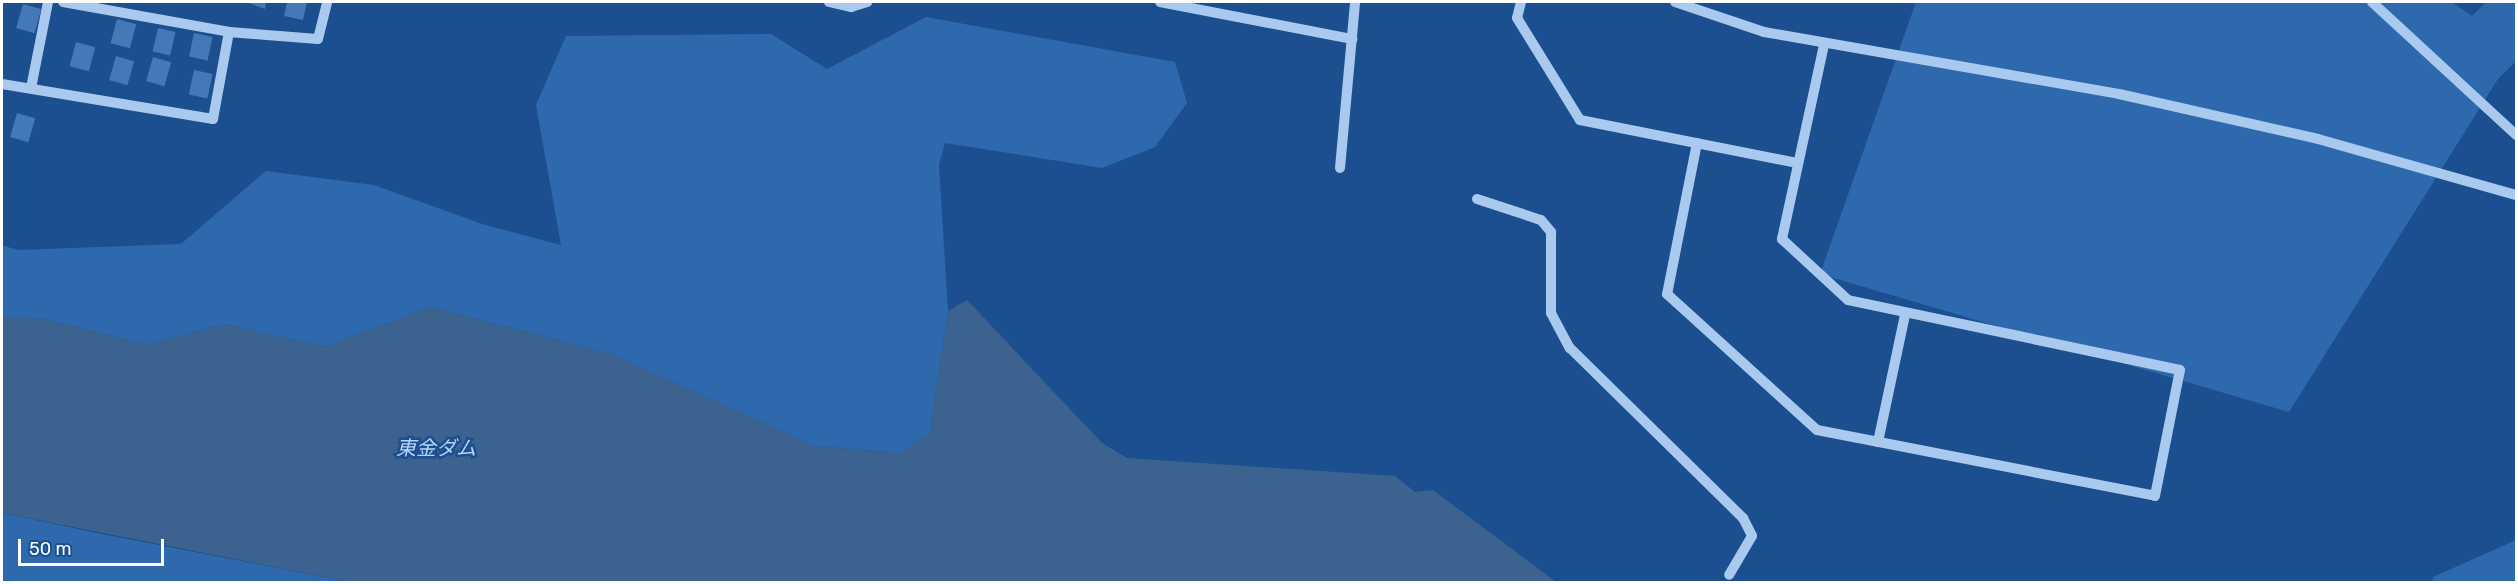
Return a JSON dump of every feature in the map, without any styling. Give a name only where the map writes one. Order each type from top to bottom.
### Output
[{"type":"street","points":[[31,88],[48,2]]},
{"type":"street","points":[[63,2],[229,32],[318,39],[327,2]]},
{"type":"street","points":[[829,2],[851,7],[867,2]]},
{"type":"street","points":[[1160,2],[1352,39]]},
{"type":"street","points":[[1340,168],[1355,2]]},
{"type":"street","points":[[1521,2],[1517,18],[1580,120],[1798,163]]},
{"type":"street","points":[[1675,2],[1764,32],[1824,45],[2119,94],[2318,139],[2517,195]]},
{"type":"street","points":[[2372,2],[2517,135]]},
{"type":"street","points":[[2,84],[213,119],[229,32]]},
{"type":"street","points":[[1697,143],[1667,294],[1817,430],[2155,496],[2180,370],[1905,315],[1848,300],[1782,238],[1824,45]]},
{"type":"street","points":[[1477,199],[1541,220],[1551,232],[1551,313],[1570,348],[1743,518],[1752,536],[1729,575]]},
{"type":"street","points":[[1878,442],[1905,315]]},
{"type":"shaded area","points":[[1916,2],[2452,2],[2472,16],[2486,2],[2516,2],[2516,61],[2498,79],[2289,412],[1820,274]]},
{"type":"shaded area","points":[[926,17],[1175,62],[1187,103],[1155,147],[1102,168],[945,143],[939,165],[948,311],[930,433],[901,453],[814,446],[611,354],[431,307],[324,347],[224,324],[146,345],[45,319],[2,316],[2,245],[17,250],[181,244],[266,171],[374,185],[482,224],[561,245],[536,105],[566,36],[771,34],[827,69]]},
{"type":"shaded area","points":[[2,513],[102,534],[350,582],[2,582]]},
{"type":"shaded area","points":[[2516,540],[2516,582],[2432,582],[2433,577]]},
{"type":"water","name":"東金ダム","points":[[967,300],[1102,443],[1127,458],[1395,476],[1415,492],[1433,490],[1556,582],[350,582],[2,513],[2,316],[45,319],[146,345],[224,324],[324,347],[431,307],[611,354],[814,446],[901,453],[930,432],[948,311]]},
{"type":"building","points":[[246,2],[266,2],[265,9]]},
{"type":"building","points":[[287,2],[307,2],[303,20],[284,16]]},
{"type":"building","points":[[23,4],[41,9],[34,33],[16,28]]},
{"type":"building","points":[[117,19],[136,24],[130,48],[111,43]]},
{"type":"building","points":[[158,28],[176,32],[170,55],[153,51]]},
{"type":"building","points":[[194,33],[213,37],[208,60],[189,56]]},
{"type":"building","points":[[76,42],[95,47],[89,71],[70,66]]},
{"type":"building","points":[[116,56],[134,61],[127,85],[109,80]]},
{"type":"building","points":[[153,57],[171,62],[164,86],[146,81]]},
{"type":"building","points":[[194,70],[213,74],[207,98],[189,94]]},
{"type":"building","points":[[17,113],[35,118],[28,142],[10,137]]}]
